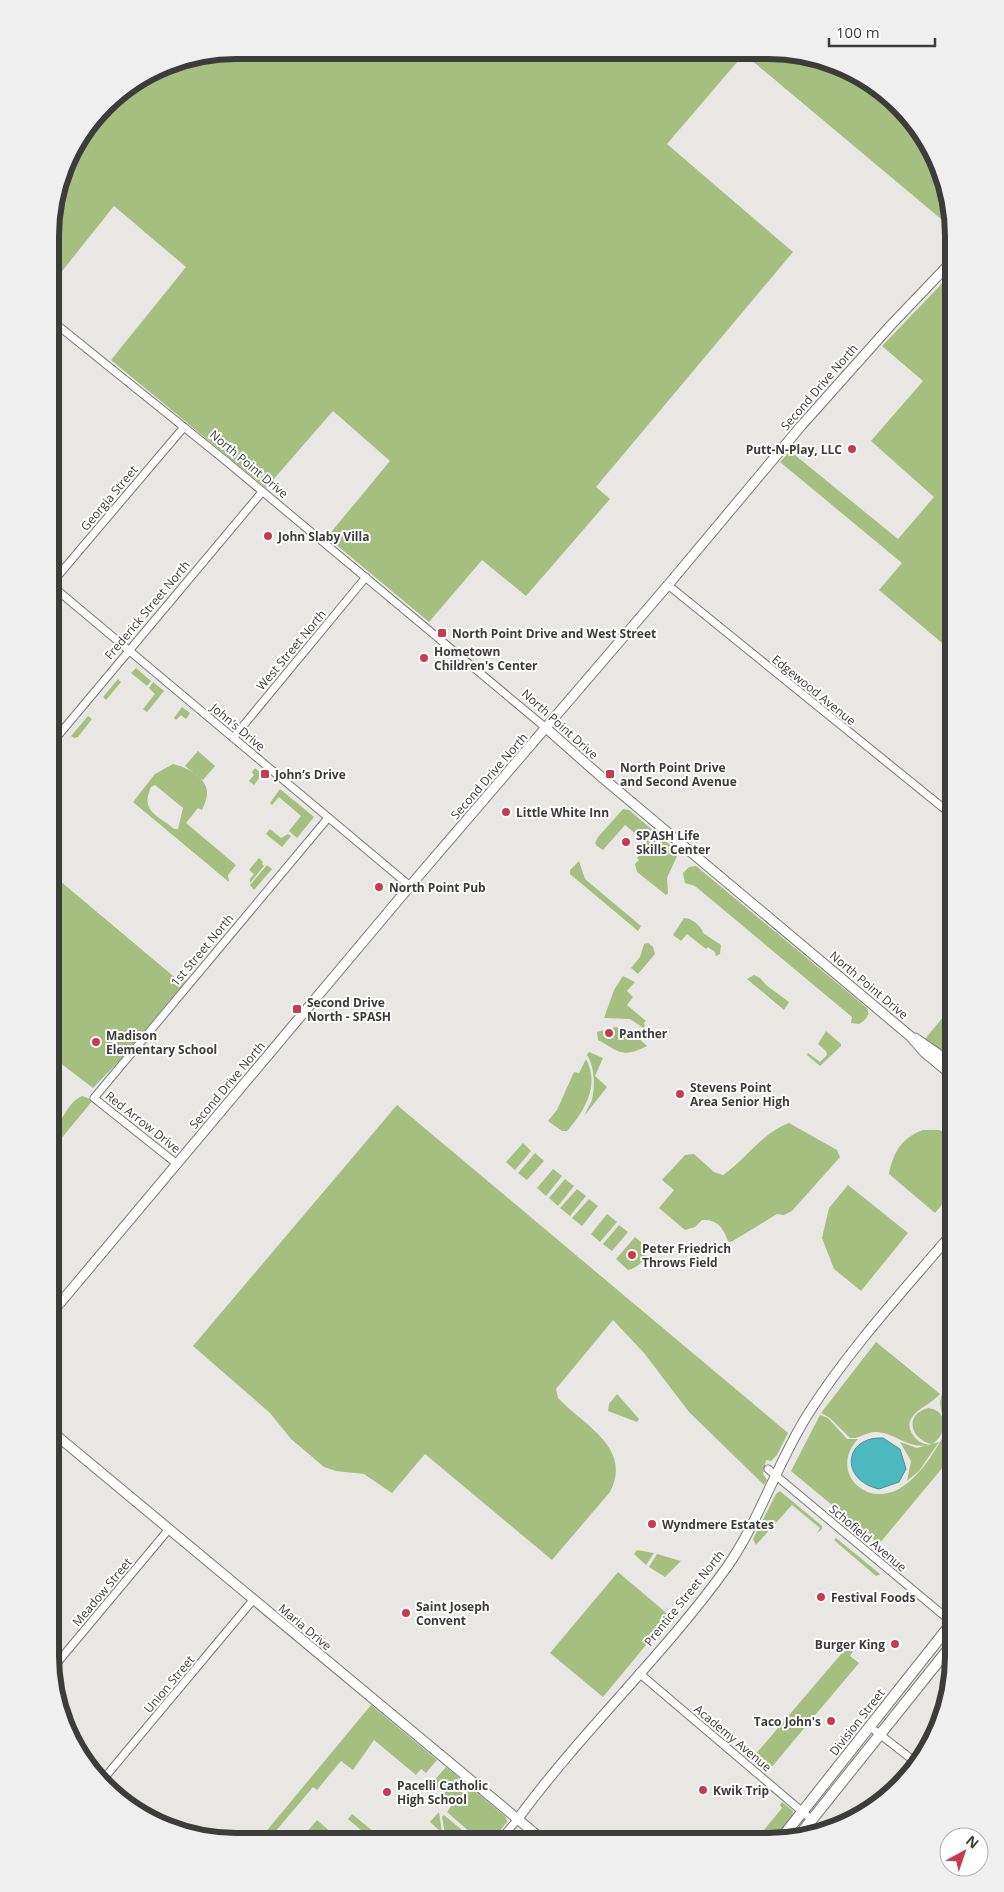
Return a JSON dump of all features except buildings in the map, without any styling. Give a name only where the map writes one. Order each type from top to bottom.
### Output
[{"type":"main road","name":"Division Street","points":[[786,1832],[945,1632]]},
{"type":"main road","name":"Division Street","points":[[804,1830],[945,1653]]},
{"type":"street","name":"Second Drive North","points":[[59,1304],[410,886],[668,585],[832,389],[945,269]]},
{"type":"street","name":"North Point Drive","points":[[59,326],[366,577],[546,728],[612,787],[910,1036],[924,1052],[945,1070]]},
{"type":"street","name":"Georgia Street","points":[[59,575],[184,427]]},
{"type":"street","name":"Frederick Street North","points":[[59,734],[262,492]]},
{"type":"street","name":"West Street North","points":[[233,738],[366,577]]},
{"type":"street","name":"Edgewood Avenue","points":[[668,585],[945,809]]},
{"type":"street","name":"John's Drive","points":[[59,592],[410,886]]},
{"type":"street","name":"1st Street North","points":[[94,1098],[328,818]]},
{"type":"street","name":"North Point Drive","points":[[910,1036],[945,1058]]},
{"type":"street","name":"Red Arrow Drive","points":[[94,1098],[177,1164]]},
{"type":"street","name":"Prentice Street North","points":[[517,1820],[728,1565],[754,1522],[794,1437],[831,1380],[945,1242]]},
{"type":"street","name":"Maria Drive","points":[[59,1437],[534,1833]]},
{"type":"street","name":"Schofield Avenue","points":[[768,1469],[945,1615]]},
{"type":"street","name":"Meadow Street","points":[[59,1661],[169,1529]]},
{"type":"street","name":"Union Street","points":[[106,1776],[253,1600]]},
{"type":"street","name":"Academy Avenue","points":[[639,1673],[812,1820]]},
{"type":"street","points":[[870,1726],[912,1759]]},
{"type":"street","points":[[506,1833],[517,1820]]},
{"type":"green space","points":[[224,59],[740,59],[667,144],[793,252],[596,487],[610,499],[526,596],[482,560],[429,622],[327,537],[390,461],[333,411],[266,488],[111,360],[186,267],[114,206],[59,275],[59,224],[62,201],[72,168],[95,128],[128,95],[147,83],[168,72],[201,62]]},
{"type":"green space","points":[[750,59],[791,60],[825,68],[846,77],[876,95],[909,128],[927,158],[936,179],[945,222]]},
{"type":"green space","points":[[945,280],[945,645],[879,590],[902,563],[780,462],[790,451],[898,539],[934,497],[871,441],[923,381],[882,346]]},
{"type":"green space","points":[[136,668],[151,681],[147,686],[131,673]]},
{"type":"green space","points":[[118,679],[121,682],[106,700],[103,697]]},
{"type":"green space","points":[[153,682],[164,691],[147,712],[143,709],[155,694],[149,688]]},
{"type":"green space","points":[[182,707],[190,713],[186,719],[181,715],[176,720],[174,718]]},
{"type":"green space","points":[[88,716],[92,719],[78,737],[74,738],[71,736]]},
{"type":"green space","points":[[198,751],[215,766],[203,780],[185,766]]},
{"type":"green space","points":[[173,764],[190,770],[204,783],[207,796],[202,810],[198,808],[186,823],[236,865],[228,875],[229,882],[133,802],[155,774]],"holes":[[[155,785],[183,808],[178,829],[174,829],[153,813],[150,808],[148,796],[151,787]]]},
{"type":"green space","points":[[255,768],[262,774],[254,785],[249,781],[254,775],[252,772]]},
{"type":"green space","points":[[280,789],[314,817],[297,838],[289,831],[301,816],[279,797],[272,805],[270,803]]},
{"type":"green space","points":[[623,809],[629,810],[676,850],[677,856],[667,878],[668,893],[666,895],[637,872],[635,864],[645,847],[641,843],[643,840],[625,825],[603,850],[595,843]]},
{"type":"green space","points":[[270,829],[281,838],[288,834],[291,836],[282,847],[266,834]]},
{"type":"green space","points":[[259,858],[264,866],[250,883],[250,879],[254,874],[249,870]]},
{"type":"green space","points":[[579,861],[585,879],[641,926],[638,931],[570,874],[570,870]]},
{"type":"green space","points":[[267,865],[272,869],[254,890],[250,885]]},
{"type":"green space","points":[[696,866],[867,1008],[868,1016],[859,1024],[851,1023],[852,1017],[695,886],[685,883],[683,873],[689,867]]},
{"type":"green space","name":"Madison Elementary School","points":[[59,875],[62,878],[60,881],[178,980],[181,977],[186,981],[119,1061],[93,1088],[59,1062]]},
{"type":"green space","points":[[684,918],[696,923],[703,933],[721,945],[720,954],[716,956],[715,952],[708,947],[706,949],[687,934],[681,941],[673,935]]},
{"type":"green space","points":[[648,943],[653,947],[655,954],[638,974],[631,968],[640,957],[644,944]]},
{"type":"green space","points":[[754,975],[789,1002],[784,1010],[747,979]]},
{"type":"green space","points":[[623,976],[635,982],[627,991],[633,997],[627,1005],[646,1021],[644,1023],[645,1029],[630,1019],[604,1018],[614,990]]},
{"type":"green space","points":[[945,1015],[945,1054],[925,1039]]},
{"type":"green space","points":[[616,1027],[630,1030],[647,1046],[626,1053],[598,1040],[597,1032]]},
{"type":"green space","points":[[826,1031],[841,1046],[820,1066],[807,1055],[808,1053],[820,1062],[827,1055],[826,1051],[818,1044]]},
{"type":"green space","points":[[589,1052],[603,1058],[595,1076],[607,1087],[585,1115],[592,1100],[594,1088],[593,1071],[587,1055]]},
{"type":"green space","points":[[586,1059],[590,1069],[591,1088],[585,1106],[567,1131],[562,1131],[548,1121],[557,1110],[574,1072],[579,1073]]},
{"type":"green space","points":[[82,1096],[93,1100],[59,1141],[59,1123],[76,1100]]},
{"type":"green space","points":[[397,1105],[788,1433],[777,1455],[771,1461],[766,1460],[763,1474],[767,1480],[764,1485],[689,1412],[644,1353],[613,1320],[556,1389],[558,1398],[602,1438],[615,1462],[615,1476],[610,1492],[552,1560],[425,1454],[392,1493],[364,1474],[336,1471],[324,1467],[291,1439],[270,1413],[193,1346]]},
{"type":"green space","points":[[789,1123],[837,1150],[840,1157],[792,1211],[784,1215],[777,1214],[731,1242],[728,1241],[722,1228],[712,1221],[702,1220],[695,1227],[685,1230],[659,1208],[674,1190],[662,1180],[685,1155],[694,1154],[714,1172],[723,1175],[762,1140],[779,1127]]},
{"type":"green space","points":[[923,1130],[945,1132],[945,1201],[935,1213],[889,1174],[899,1147],[915,1133]]},
{"type":"green space","points":[[523,1143],[531,1151],[515,1170],[506,1162]]},
{"type":"green space","points":[[535,1153],[544,1161],[527,1180],[518,1173]]},
{"type":"green space","points":[[553,1169],[562,1176],[546,1196],[537,1188]]},
{"type":"green space","points":[[565,1179],[574,1186],[558,1206],[549,1198]]},
{"type":"green space","points":[[848,1185],[908,1233],[861,1291],[834,1269],[822,1238],[829,1208]]},
{"type":"green space","points":[[577,1189],[586,1196],[570,1216],[560,1208]]},
{"type":"green space","points":[[589,1199],[598,1206],[582,1226],[572,1218]]},
{"type":"green space","points":[[607,1214],[617,1222],[600,1242],[591,1234]]},
{"type":"green space","points":[[619,1225],[628,1232],[612,1251],[603,1244]]},
{"type":"green space","name":"Peter Friedrich Throws Field","points":[[635,1237],[647,1247],[644,1259],[639,1265],[628,1270],[616,1259]]},
{"type":"green space","points":[[876,1342],[940,1394],[918,1411],[910,1422],[910,1428],[918,1441],[930,1445],[915,1445],[891,1435],[877,1432],[850,1438],[830,1418],[821,1413]]},
{"type":"green space","points":[[617,1394],[639,1419],[637,1422],[608,1411],[609,1404]]},
{"type":"green space","points":[[942,1394],[945,1394],[945,1421],[941,1409],[940,1399]]},
{"type":"green space","points":[[928,1408],[940,1413],[944,1423],[941,1435],[932,1444],[919,1438],[913,1427],[915,1416],[920,1411]]},
{"type":"green space","points":[[820,1415],[828,1418],[847,1439],[858,1439],[850,1451],[847,1463],[849,1473],[854,1483],[863,1490],[874,1494],[886,1494],[899,1489],[908,1482],[924,1466],[945,1433],[945,1465],[879,1544],[791,1471]]},
{"type":"green space","points":[[900,1442],[917,1448],[939,1442],[919,1471],[907,1481],[911,1461]]},
{"type":"green space","points":[[780,1491],[822,1526],[822,1529],[817,1533],[820,1528],[792,1505],[756,1545],[753,1539],[776,1494]]},
{"type":"green space","points":[[836,1538],[880,1574],[876,1576],[834,1540]]},
{"type":"green space","points":[[637,1550],[654,1553],[646,1565],[634,1554]]},
{"type":"green space","points":[[657,1554],[681,1561],[665,1577],[649,1567]]},
{"type":"green space","points":[[618,1572],[670,1616],[603,1697],[550,1653]]},
{"type":"green space","points":[[848,1646],[853,1651],[850,1656],[859,1663],[770,1769],[754,1756]]},
{"type":"green space","points":[[371,1705],[437,1760],[426,1773],[421,1769],[416,1775],[374,1740],[353,1770],[341,1761],[317,1790],[313,1787],[274,1833],[265,1833]]},
{"type":"green space","points":[[446,1767],[506,1817],[507,1822],[498,1833],[471,1833],[447,1812],[452,1802],[432,1783]]},
{"type":"green space","points":[[782,1802],[793,1811],[792,1818],[780,1833],[761,1833],[782,1808],[780,1805]]},
{"type":"green space","points":[[439,1812],[442,1833],[430,1822]]},
{"type":"green space","points":[[352,1814],[375,1833],[365,1833],[348,1819]]},
{"type":"green space","points":[[444,1815],[465,1833],[445,1833],[442,1817]]},
{"type":"green space","points":[[317,1820],[332,1833],[306,1833]]},
{"type":"water","points":[[883,1438],[900,1449],[906,1469],[899,1482],[879,1489],[866,1484],[857,1477],[852,1468],[851,1459],[854,1451],[860,1444],[870,1439]]},
{"type":"place","name":"Putt-N-Play, LLC","points":[[852,449]]},
{"type":"place","name":"John Slaby Villa","points":[[268,536]]},
{"type":"place","name":"North Point Drive and West Street","points":[[442,633]]},
{"type":"place","name":"Hometown Children's Center","points":[[424,658]]},
{"type":"place","name":"John’s Drive","points":[[265,774]]},
{"type":"place","name":"North Point Drive and Second Avenue","points":[[610,774]]},
{"type":"place","name":"Little White Inn","points":[[506,812]]},
{"type":"place","name":"SPASH Life Skills Center","points":[[626,842]]},
{"type":"place","name":"North Point Pub","points":[[379,887]]},
{"type":"place","name":"Second Drive North - SPASH","points":[[297,1009]]},
{"type":"place","name":"Panther","points":[[609,1033]]},
{"type":"place","name":"Madison Elementary School","points":[[96,1042]]},
{"type":"place","name":"Stevens Point Area Senior High","points":[[680,1094]]},
{"type":"place","name":"Peter Friedrich Throws Field","points":[[632,1255]]},
{"type":"place","name":"Wyndmere Estates","points":[[652,1524]]},
{"type":"place","name":"Festival Foods","points":[[821,1597]]},
{"type":"place","name":"Saint Joseph Convent","points":[[406,1613]]},
{"type":"place","name":"Burger King","points":[[895,1644]]},
{"type":"place","name":"Taco John's","points":[[831,1721]]},
{"type":"place","name":"Kwik Trip","points":[[703,1790]]},
{"type":"place","name":"Pacelli Catholic High School","points":[[387,1792]]}]
